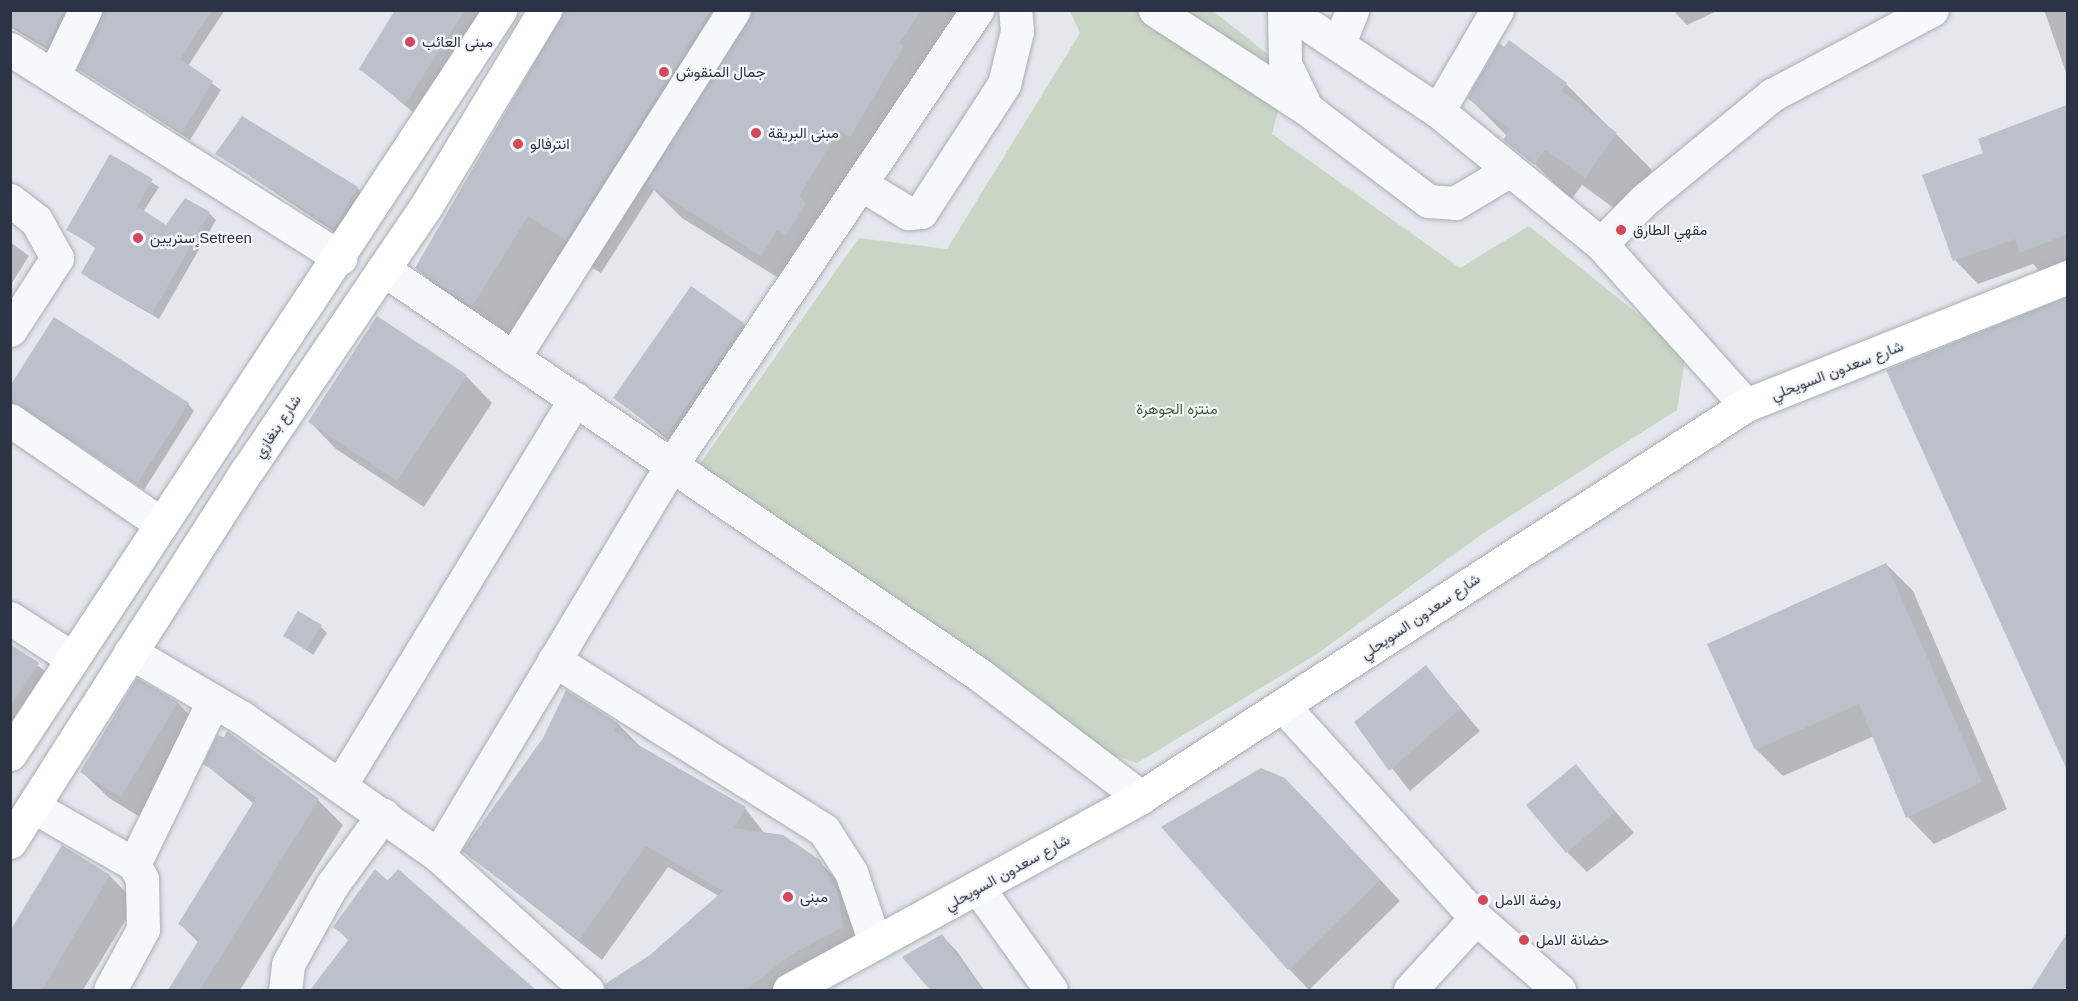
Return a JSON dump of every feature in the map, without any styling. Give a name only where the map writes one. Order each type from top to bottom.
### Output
[{"type":"main road","points":[[10,754],[70,657],[340,258],[500,10]]},
{"type":"main road","name":"شارع بنغازي","points":[[10,842],[130,652],[383,269],[545,10]]},
{"type":"main road","name":"شارع سعدون السويحلي","points":[[789,990],[978,888],[1141,796],[1286,708],[1493,566],[1746,405],[2067,277]]},
{"type":"street","points":[[54,75],[85,10]]},
{"type":"street","points":[[513,358],[735,10]]},
{"type":"street","points":[[438,855],[672,464],[864,186],[977,10]]},
{"type":"street","points":[[864,186],[908,213],[921,212],[1004,84],[1017,31],[1015,10]]},
{"type":"street","points":[[1155,10],[1306,109],[1428,201],[1455,203],[1510,170]]},
{"type":"street","points":[[1285,10],[1285,64],[1306,109]]},
{"type":"street","points":[[1285,10],[1339,43],[1438,111],[1601,243],[1746,405]]},
{"type":"street","points":[[1339,43],[1352,10]]},
{"type":"street","points":[[1438,111],[1497,10]]},
{"type":"street","points":[[1601,243],[1644,200],[1772,95],[1932,10]]},
{"type":"street","points":[[10,49],[340,258]]},
{"type":"street","points":[[10,200],[36,220],[57,258],[10,330]]},
{"type":"street","points":[[383,269],[980,675],[1141,796]]},
{"type":"street","points":[[341,784],[575,399]]},
{"type":"street","points":[[10,420],[160,523]]},
{"type":"street","points":[[10,618],[70,657]]},
{"type":"street","points":[[130,652],[213,701],[341,784],[438,855],[587,990]]},
{"type":"street","points":[[554,660],[824,830],[851,872],[875,943]]},
{"type":"street","points":[[134,864],[213,701]]},
{"type":"street","points":[[1286,708],[1476,918],[1559,990]]},
{"type":"street","points":[[34,807],[134,864],[144,895],[144,929],[110,990]]},
{"type":"street","points":[[285,990],[288,964],[332,885],[383,815]]},
{"type":"street","points":[[978,888],[1051,990]]},
{"type":"street","points":[[1410,990],[1476,918]]},
{"type":"green space","name":"منتزه الجوهرة","points":[[1070,11],[1213,11],[1288,70],[1272,134],[1460,268],[1529,226],[1686,353],[1677,410],[1482,534],[1317,654],[1137,763],[1085,746],[692,475],[859,238],[947,249],[1080,33]]},
{"type":"building","points":[[10,10],[64,10],[47,47],[10,25]]},
{"type":"building","points":[[103,10],[212,10],[180,59],[213,81],[182,133],[77,69]]},
{"type":"building","name":"مبنى العائب","points":[[395,10],[465,10],[405,104],[359,69]]},
{"type":"building","points":[[565,10],[711,10],[566,240],[528,216],[472,307],[415,268]]},
{"type":"building","name":"مبنى البريقة","points":[[753,10],[922,10],[899,43],[904,46],[850,137],[839,130],[799,196],[806,204],[786,235],[777,230],[761,256],[646,184]]},
{"type":"building","points":[[1509,40],[1567,83],[1562,91],[1617,133],[1585,178],[1545,150],[1534,165],[1503,140],[1510,129],[1467,98],[1499,43],[1504,47]]},
{"type":"building","points":[[2067,105],[2067,234],[2020,253],[2015,239],[1953,261],[1922,175],[1983,153],[1978,139]]},
{"type":"building","points":[[242,116],[358,187],[334,228],[215,154]]},
{"type":"building","name":"ستريين ٍSetreen","points":[[110,154],[153,179],[137,206],[166,225],[185,198],[210,212],[152,314],[81,273],[96,247],[66,230]]},
{"type":"building","points":[[691,286],[744,323],[666,436],[613,398]]},
{"type":"building","points":[[2067,297],[2067,770],[1886,370]]},
{"type":"building","points":[[377,316],[467,375],[397,481],[308,422]]},
{"type":"building","points":[[54,317],[189,403],[137,484],[10,401],[10,386]]},
{"type":"building","points":[[1886,563],[1982,782],[1906,818],[1859,704],[1755,750],[1707,644]]},
{"type":"building","points":[[298,611],[322,625],[306,650],[283,636]]},
{"type":"building","points":[[10,644],[39,663],[10,707]]},
{"type":"building","points":[[1426,665],[1460,709],[1389,771],[1354,722]]},
{"type":"building","points":[[137,678],[178,702],[121,797],[80,772]]},
{"type":"building","points":[[566,690],[618,723],[614,731],[746,807],[734,828],[783,835],[820,860],[838,893],[843,927],[789,956],[746,990],[605,990],[605,984],[650,955],[723,891],[646,846],[579,940],[462,851],[543,738]]},
{"type":"building","points":[[227,731],[319,799],[200,990],[168,990],[200,938],[178,924],[256,798],[203,764],[217,735],[224,737]]},
{"type":"building","points":[[1576,764],[1615,812],[1566,853],[1526,805]]},
{"type":"building","points":[[1261,768],[1285,778],[1380,880],[1288,970],[1161,827]]},
{"type":"building","points":[[62,845],[110,875],[42,990],[10,990],[10,931]]},
{"type":"building","points":[[375,869],[388,881],[398,869],[536,990],[310,990],[349,939],[333,927]]},
{"type":"building","points":[[2067,933],[2067,990],[2031,990]]},
{"type":"building","points":[[942,934],[982,990],[930,990],[902,957]]},
{"type":"place","name":"مبنى العائب","points":[[410,42]]},
{"type":"place","name":"جمال المنقوش","points":[[664,72]]},
{"type":"place","name":"مبنى البريقة","points":[[756,133]]},
{"type":"place","name":"انترفالو","points":[[518,144]]},
{"type":"place","name":"مقهي الطارق","points":[[1621,230]]},
{"type":"place","name":"ستريين ٍSetreen","points":[[138,238]]},
{"type":"place","name":"مبنى","points":[[788,897]]},
{"type":"place","name":"روضة الامل","points":[[1483,900]]},
{"type":"place","name":"حضانة الامل","points":[[1524,940]]}]
